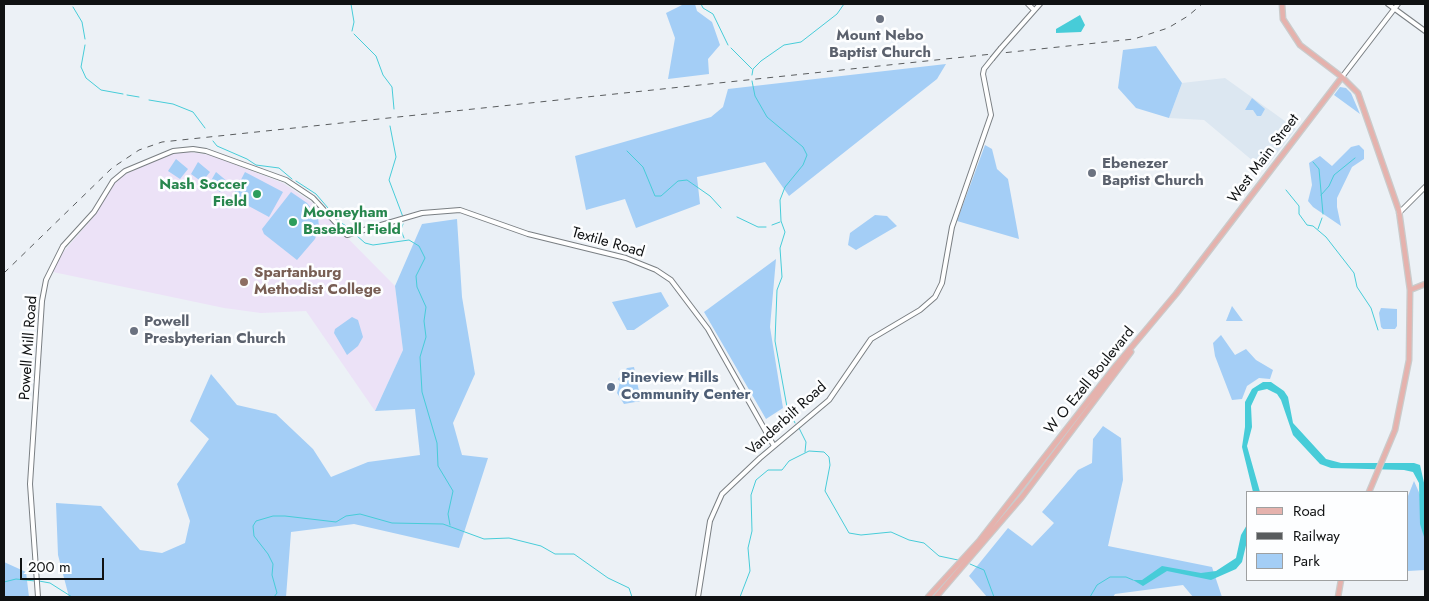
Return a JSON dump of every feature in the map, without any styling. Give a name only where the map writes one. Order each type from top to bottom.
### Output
[{"type":"main road","points":[[1282,4],[1283,19],[1293,37],[1310,54],[1354,88],[1360,99],[1399,213],[1410,290],[1408,369],[1398,422],[1369,491]]},
{"type":"main road","name":"West Main Street","points":[[1148,328],[1342,77]]},
{"type":"main road","points":[[1410,290],[1425,284]]},
{"type":"main road","name":"W O Ezell Boulevard","points":[[936,597],[1028,485],[1148,328]]},
{"type":"main road","name":"W O Ezell Boulevard","points":[[928,597],[1005,514]]},
{"type":"main road","points":[[1338,597],[1341,581]]},
{"type":"street","points":[[1028,4],[1034,10],[1040,4]]},
{"type":"street","points":[[1388,4],[1425,31]]},
{"type":"street","name":"West Main Street","points":[[1342,77],[1398,4]]},
{"type":"street","name":"Vanderbilt Road","points":[[698,597],[709,527],[716,503],[728,488],[774,446],[829,400],[871,339],[920,310],[936,297],[942,283],[952,227],[992,115],[983,77],[984,69],[1034,10]]},
{"type":"street","name":"Powell Mill Road","points":[[38,597],[30,484],[43,294],[48,274],[58,253],[94,212],[113,181],[125,171],[167,153],[186,150],[206,151],[279,177],[297,187],[317,202],[347,235]]},
{"type":"street","points":[[1399,213],[1425,187]]},
{"type":"street","name":"Textile Road","points":[[347,235],[422,214],[460,210],[528,234],[619,256],[656,270],[671,280],[708,329],[774,446]]},
{"type":"shaded area","points":[[1080,15],[1085,25],[1081,32],[1056,33],[1056,29]]},
{"type":"shaded area","points":[[1225,78],[1296,129],[1267,166],[1253,161],[1204,120],[1169,118],[1182,83]]},
{"type":"shaded area","name":"Spartanburg Methodist College","points":[[183,151],[210,155],[283,183],[314,204],[395,286],[403,350],[375,411],[306,311],[261,313],[224,308],[53,272],[58,258],[90,221],[112,184],[122,176],[167,155]]},
{"type":"shaded area","points":[[1263,382],[1271,382],[1284,391],[1288,397],[1293,423],[1326,459],[1341,463],[1414,463],[1420,465],[1425,487],[1425,540],[1420,524],[1419,483],[1413,472],[1404,470],[1331,468],[1320,464],[1293,435],[1281,400],[1277,394],[1267,389],[1258,391],[1251,406],[1252,427],[1247,446],[1260,491],[1253,491],[1242,447],[1245,427],[1245,402],[1252,389]]},
{"type":"shaded area","points":[[1246,526],[1246,545],[1242,562],[1236,569],[1211,580],[1167,571],[1143,586],[1133,580],[1142,580],[1162,566],[1201,573],[1216,571],[1236,558],[1241,535]]},
{"type":"green space","points":[[684,4],[695,4],[697,11],[712,22],[720,45],[708,59],[709,74],[668,79],[675,38],[666,13]]},
{"type":"green space","points":[[1156,46],[1182,83],[1169,118],[1136,108],[1118,88],[1123,50]]},
{"type":"green space","points":[[946,64],[937,79],[789,196],[765,162],[697,177],[700,204],[636,228],[625,199],[586,210],[575,156],[711,117],[723,107],[728,89]]},
{"type":"green space","points":[[1340,87],[1346,88],[1351,93],[1360,114],[1334,95]]},
{"type":"green space","points":[[1252,98],[1265,109],[1261,116],[1257,116],[1253,110],[1245,110]]},
{"type":"green space","points":[[985,145],[992,149],[997,169],[1008,179],[1019,239],[957,221]]},
{"type":"green space","points":[[1359,145],[1364,150],[1364,159],[1352,167],[1337,198],[1341,226],[1313,207],[1308,201],[1312,185],[1309,163],[1320,156],[1332,166],[1351,147]]},
{"type":"green space","points":[[176,159],[188,169],[180,179],[168,171]]},
{"type":"green space","points":[[198,162],[210,172],[202,182],[191,174]]},
{"type":"green space","points":[[216,172],[228,182],[220,192],[209,184]]},
{"type":"green space","name":"Nash Soccer Field","points":[[245,172],[283,192],[269,217],[232,197]]},
{"type":"green space","name":"Mooneyham Baseball Field","points":[[291,192],[307,203],[318,217],[319,227],[315,239],[297,260],[264,234],[262,229]]},
{"type":"green space","points":[[875,215],[887,216],[897,226],[856,250],[848,245],[850,233]]},
{"type":"green space","points":[[457,219],[462,297],[475,374],[453,423],[462,455],[488,458],[459,548],[354,524],[291,532],[286,597],[69,597],[58,555],[56,503],[101,506],[140,550],[162,553],[185,543],[190,521],[177,484],[209,439],[190,421],[211,374],[237,405],[276,414],[313,449],[331,477],[368,462],[420,455],[415,409],[375,411],[403,350],[395,286],[422,224]]},
{"type":"green space","points":[[776,259],[770,327],[783,408],[766,419],[704,312]]},
{"type":"green space","points":[[661,292],[669,306],[634,330],[627,330],[612,302]]},
{"type":"green space","points":[[1232,306],[1243,321],[1226,321]]},
{"type":"green space","points":[[1381,308],[1397,309],[1397,326],[1395,329],[1383,329],[1381,327],[1379,313]]},
{"type":"green space","points":[[352,317],[358,320],[363,337],[358,346],[347,355],[334,333],[335,329]]},
{"type":"green space","points":[[1221,335],[1235,355],[1246,349],[1256,360],[1273,370],[1270,379],[1259,378],[1247,386],[1242,399],[1232,400],[1215,356],[1213,343]]},
{"type":"green space","points":[[634,367],[641,401],[624,404],[617,393],[620,382],[618,379],[627,368]]},
{"type":"green space","points":[[1103,426],[1121,438],[1123,480],[1108,546],[1212,567],[1222,597],[1193,597],[1183,585],[1115,594],[1113,597],[987,597],[969,576],[1008,528],[1032,546],[1054,523],[1042,512],[1078,470],[1092,463],[1093,439]]},
{"type":"green space","points":[[1414,481],[1425,506],[1425,570],[1409,571],[1409,494]]},
{"type":"green space","points":[[4,562],[26,572],[29,597],[4,597]]},
{"type":"waterway","points":[[351,4],[354,22],[352,31]]},
{"type":"waterway","points":[[701,4],[703,8],[713,14],[728,45]]},
{"type":"waterway","points":[[752,75],[753,69],[761,61],[784,45],[801,42],[837,14],[844,4]]},
{"type":"waterway","points":[[73,7],[82,22],[85,39]]},
{"type":"waterway","points":[[354,34],[376,56],[383,75],[392,87],[394,109]]},
{"type":"waterway","points":[[85,45],[81,67],[86,78],[101,90],[123,94]]},
{"type":"waterway","points":[[731,48],[752,69]]},
{"type":"waterway","points":[[752,81],[755,96],[767,117],[803,147],[807,155],[803,165],[785,187],[780,200],[781,221],[785,232],[780,248],[782,277],[777,290],[775,341],[787,407],[795,423]]},
{"type":"waterway","points":[[127,95],[139,97]]},
{"type":"waterway","points":[[149,100],[173,104],[193,112],[205,128]]},
{"type":"waterway","points":[[390,126],[396,157],[389,180],[403,217]]},
{"type":"waterway","points":[[213,141],[217,146],[256,165],[279,168],[292,179]]},
{"type":"waterway","points":[[627,151],[643,167],[655,196],[661,196],[678,181],[687,180],[710,196],[721,208]]},
{"type":"waterway","points":[[1321,195],[1329,186],[1334,175],[1355,158]]},
{"type":"waterway","points":[[1313,162],[1319,169],[1323,214]]},
{"type":"waterway","points":[[296,181],[316,194],[340,222],[352,230]]},
{"type":"waterway","points":[[1286,190],[1299,206],[1299,214],[1307,225],[1313,226],[1326,237],[1354,273],[1357,287],[1371,308],[1378,330]]},
{"type":"waterway","points":[[737,217],[758,227],[766,227]]},
{"type":"waterway","points":[[1318,229],[1322,218]]},
{"type":"waterway","points":[[772,225],[780,222]]},
{"type":"waterway","points":[[403,224],[401,230],[404,238]]},
{"type":"waterway","points":[[356,235],[365,243],[373,245],[409,240],[419,246],[425,258],[416,276],[417,287],[426,307],[424,321],[426,337],[420,357],[422,392],[437,443],[438,466],[453,491],[448,514],[450,525]]},
{"type":"waterway","points":[[799,428],[806,442],[805,452]]},
{"type":"waterway","points":[[740,597],[750,571],[748,548],[752,531],[751,495],[756,480],[768,470],[782,470],[789,461],[809,451],[824,452],[829,457],[830,465],[825,491],[849,533],[861,535],[891,532],[909,540],[924,543],[939,556],[958,560]]},
{"type":"waterway","points":[[274,597],[277,593],[272,575],[273,564],[254,536],[253,526],[256,521],[273,516],[285,516],[336,522],[346,516],[360,514],[392,523],[443,524],[484,539],[509,538],[541,546],[555,554],[574,554],[608,578],[629,588],[632,597]]},
{"type":"waterway","points":[[970,564],[984,570],[994,597]]},
{"type":"waterway","points":[[1090,597],[1097,585],[1110,577],[1126,577],[1133,580]]},
{"type":"waterway","points":[[4,582],[16,579],[35,581]]},
{"type":"waterway","points":[[39,581],[50,583],[72,597]]},
{"type":"railway","points":[[4,273],[112,168],[139,150],[162,142],[1134,39],[1168,28],[1188,16],[1202,4]]},
{"type":"place","name":"Mount Nebo Baptist Church","points":[[880,19]]},
{"type":"place","name":"Ebenezer Baptist Church","points":[[1092,173]]},
{"type":"place","name":"Nash Soccer Field","points":[[257,194]]},
{"type":"place","name":"Mooneyham Baseball Field","points":[[293,222]]},
{"type":"place","name":"Spartanburg Methodist College","points":[[244,282]]},
{"type":"place","name":"Powell Presbyterian Church","points":[[134,331]]},
{"type":"place","name":"Pineview Hills Community Center","points":[[611,387]]}]
